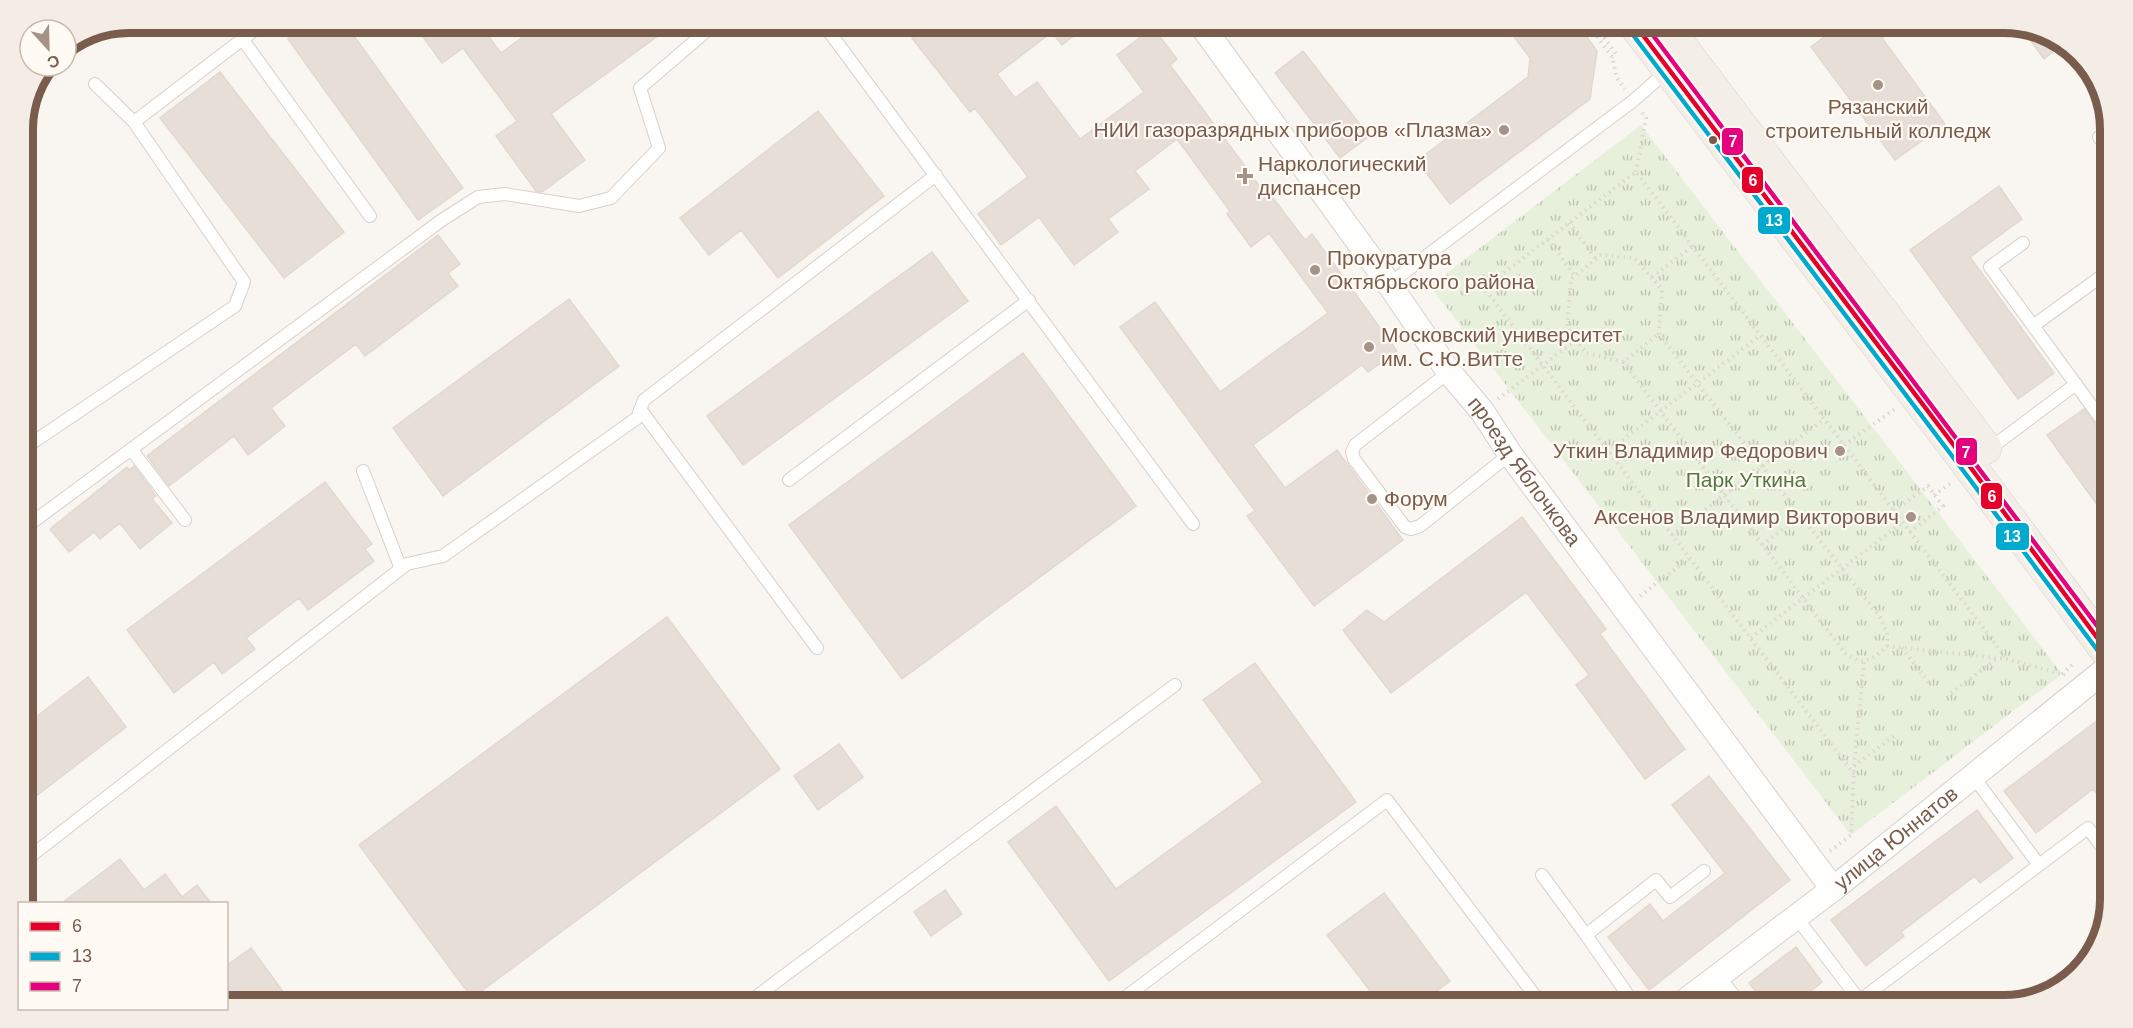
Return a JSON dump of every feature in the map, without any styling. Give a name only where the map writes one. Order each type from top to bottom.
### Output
[{"type":"main road","points":[[1645,33],[1678,63],[1987,451],[2100,604]]},
{"type":"main road","points":[[1666,33],[1678,63],[1915,394],[2100,660]]},
{"type":"street","name":"проезд Яблочкова","points":[[1207,33],[1389,284],[1449,372],[1482,411],[1510,454],[1833,889]]},
{"type":"street","name":"улица Юннатов","points":[[1694,995],[1833,889],[2100,671]]},
{"type":"street","points":[[1714,980],[1726,995]]},
{"type":"lane","points":[[134,122],[252,33]]},
{"type":"lane","points":[[33,522],[442,220],[478,197],[505,194],[579,206],[611,198],[659,148],[640,88],[704,33]]},
{"type":"lane","points":[[830,33],[1193,524]]},
{"type":"lane","points":[[243,40],[370,216]]},
{"type":"lane","points":[[1389,284],[1633,100],[1678,63]]},
{"type":"lane","points":[[33,442],[235,306],[244,282],[134,122],[95,84]]},
{"type":"lane","points":[[33,854],[407,564],[443,556],[637,418],[644,400],[936,175]]},
{"type":"lane","points":[[2023,243],[1990,267],[2100,417]]},
{"type":"lane","points":[[2033,326],[2100,277]]},
{"type":"lane","points":[[789,480],[1029,300]]},
{"type":"lane","points":[[1449,372],[1355,445],[1352,452],[1360,468],[1405,527],[1411,529],[1420,526],[1510,454]]},
{"type":"lane","points":[[1987,451],[2076,384]]},
{"type":"lane","points":[[640,409],[817,648]]},
{"type":"lane","points":[[131,449],[185,520]]},
{"type":"lane","points":[[363,471],[401,569]]},
{"type":"lane","points":[[758,995],[1175,685]]},
{"type":"lane","points":[[1974,776],[2039,864]]},
{"type":"lane","points":[[1127,995],[1386,800],[1533,993],[1530,995]]},
{"type":"lane","points":[[1871,995],[2088,828],[2100,844]]},
{"type":"lane","points":[[1586,935],[1656,880],[1670,897],[1704,871]]},
{"type":"lane","points":[[1542,874],[1628,995]]},
{"type":"lane","points":[[1796,917],[1855,995]]},
{"type":"path","points":[[1601,33],[1616,54],[1612,57]]},
{"type":"path","points":[[1854,774],[1484,288],[1636,172],[2007,659]]},
{"type":"path","points":[[1569,223],[1596,259]]},
{"type":"path","points":[[1548,239],[1575,276]]},
{"type":"path","points":[[1652,278],[1693,246]]},
{"type":"path","points":[[1887,646],[1887,632],[1880,617],[1659,334],[1662,289],[1634,258],[1601,255],[1571,279],[1567,327],[1586,353],[1623,362],[1845,653],[1853,659],[1864,662],[1876,656],[1887,646],[2007,659],[2062,674],[2100,668]]},
{"type":"path","points":[[1623,362],[1659,334]]},
{"type":"path","points":[[1608,451],[1761,336]]},
{"type":"path","points":[[1482,411],[1576,340]]},
{"type":"path","points":[[1844,445],[1915,394]]},
{"type":"path","points":[[1672,535],[1824,419]]},
{"type":"path","points":[[1894,511],[1928,486],[1943,507],[1910,531]]},
{"type":"path","points":[[1762,545],[1801,515]]},
{"type":"path","points":[[1751,638],[1903,522]]},
{"type":"path","points":[[1625,607],[1690,558]]},
{"type":"path","points":[[1901,647],[1930,684]]},
{"type":"path","points":[[1951,693],[1996,659]]},
{"type":"path","points":[[1813,864],[1851,835],[1854,766],[1864,662]]},
{"type":"path","points":[[2062,674],[2074,663]]},
{"type":"path","points":[[1854,766],[1894,736]]},
{"type":"green space","name":"Парк Уткина","points":[[1641,125],[2062,674],[1851,835],[1430,286]]},
{"type":"building","points":[[296,33],[352,33],[463,188],[418,220],[288,39]]},
{"type":"building","points":[[420,33],[486,33],[501,53],[528,33],[662,33],[551,114],[585,160],[542,192],[536,191],[496,136],[517,121],[463,48],[442,63]]},
{"type":"building","points":[[918,33],[1051,33],[997,74],[1015,98],[1037,82],[1080,139],[1144,92],[1117,55],[1146,33],[1157,33],[1177,59],[1170,65],[1261,188],[1264,186],[1305,240],[1312,234],[1397,351],[1368,372],[1362,365],[1253,445],[1285,488],[1337,450],[1403,540],[1314,606],[1247,516],[1255,511],[1120,327],[1155,302],[1220,392],[1328,313],[1269,233],[1251,247],[1227,214],[1230,211],[1177,139],[1135,171],[1149,189],[1108,219],[1118,232],[1074,265],[1039,217],[1001,245],[978,214],[1028,177],[975,108],[970,112],[912,38]]},
{"type":"building","points":[[1053,33],[1078,33],[1062,45]]},
{"type":"building","name":"НИИ газоразрядных приборов «Плазма»","points":[[1511,33],[1584,33],[1597,51],[1590,99],[1450,204],[1417,161],[1528,77],[1530,58]]},
{"type":"building","name":"Рязанский строительный колледж","points":[[1829,33],[1888,33],[1882,38],[1945,124],[1895,160],[1811,47]]},
{"type":"building","points":[[2027,36],[2057,49],[2044,59]]},
{"type":"building","points":[[1303,51],[1369,136],[1340,158],[1275,73]]},
{"type":"building","points":[[220,72],[344,232],[284,278],[160,118]]},
{"type":"building","points":[[818,111],[884,196],[778,278],[741,230],[709,255],[680,218]]},
{"type":"building","points":[[1999,186],[2022,219],[1970,257],[2054,373],[2018,399],[1910,250]]},
{"type":"building","points":[[438,235],[460,264],[448,273],[458,286],[365,356],[356,344],[271,408],[285,426],[248,455],[234,436],[169,486],[147,456]]},
{"type":"building","points":[[932,252],[968,301],[743,465],[707,416]]},
{"type":"building","points":[[569,299],[619,366],[443,496],[393,428]]},
{"type":"building","points":[[1023,353],[1136,506],[902,679],[789,525]]},
{"type":"building","points":[[2084,409],[2100,431],[2100,509],[2047,435]]},
{"type":"building","points":[[134,466],[156,496],[152,499],[172,523],[140,549],[120,523],[100,539],[94,532],[69,552],[50,529],[127,467],[129,470]]},
{"type":"building","points":[[325,482],[372,544],[365,549],[374,561],[308,610],[299,598],[246,638],[255,649],[222,674],[214,662],[174,693],[127,630]]},
{"type":"building","points":[[1522,517],[1606,629],[1600,634],[1685,749],[1645,779],[1576,685],[1589,675],[1526,592],[1391,693],[1343,630],[1367,610],[1384,622]]},
{"type":"building","points":[[667,617],[780,769],[476,995],[470,995],[359,845]]},
{"type":"building","points":[[1255,663],[1356,802],[1109,981],[1008,842],[1056,806],[1116,889],[1263,782],[1203,700]]},
{"type":"building","points":[[88,677],[126,727],[33,798],[33,719]]},
{"type":"building","points":[[2100,719],[2100,798],[2093,789],[2036,833],[2004,791]]},
{"type":"building","points":[[839,744],[863,777],[818,810],[794,776]]},
{"type":"building","points":[[1709,776],[1790,880],[1649,990],[1608,937],[1650,904],[1663,921],[1725,873],[1672,805]]},
{"type":"building","points":[[1977,810],[2013,858],[1980,883],[1975,876],[1901,932],[1904,936],[1866,966],[1831,920]]},
{"type":"building","points":[[120,859],[144,890],[165,874],[182,897],[197,885],[210,902],[63,902]]},
{"type":"building","points":[[945,890],[962,914],[931,936],[914,912]]},
{"type":"building","points":[[1384,893],[1450,981],[1431,995],[1373,995],[1327,935]]},
{"type":"building","points":[[1796,947],[1822,982],[1808,995],[1758,995],[1749,983]]},
{"type":"building","points":[[251,948],[286,995],[228,995],[228,965]]},
{"type":"transit line","name":"13","points":[[1632,33],[2100,654]]},
{"type":"transit line","name":"6","points":[[1641,33],[2100,642]]},
{"type":"transit line","name":"7","points":[[1651,33],[2100,630]]},
{"type":"place","name":"Рязанский строительный колледж","points":[[1878,85]]},
{"type":"place","name":"НИИ газоразрядных приборов «Плазма»","points":[[1504,130]]},
{"type":"place","name":"Наркологический диспансер","points":[[1245,176]]},
{"type":"place","name":"Прокуратура Октябрьского района","points":[[1315,270]]},
{"type":"place","name":"Московский университет им. С.Ю.Витте","points":[[1369,347]]},
{"type":"place","name":"Уткин Владимир Федорович","points":[[1840,451]]},
{"type":"place","name":"Форум","points":[[1372,499]]},
{"type":"place","name":"Аксенов Владимир Викторович","points":[[1911,517]]}]
